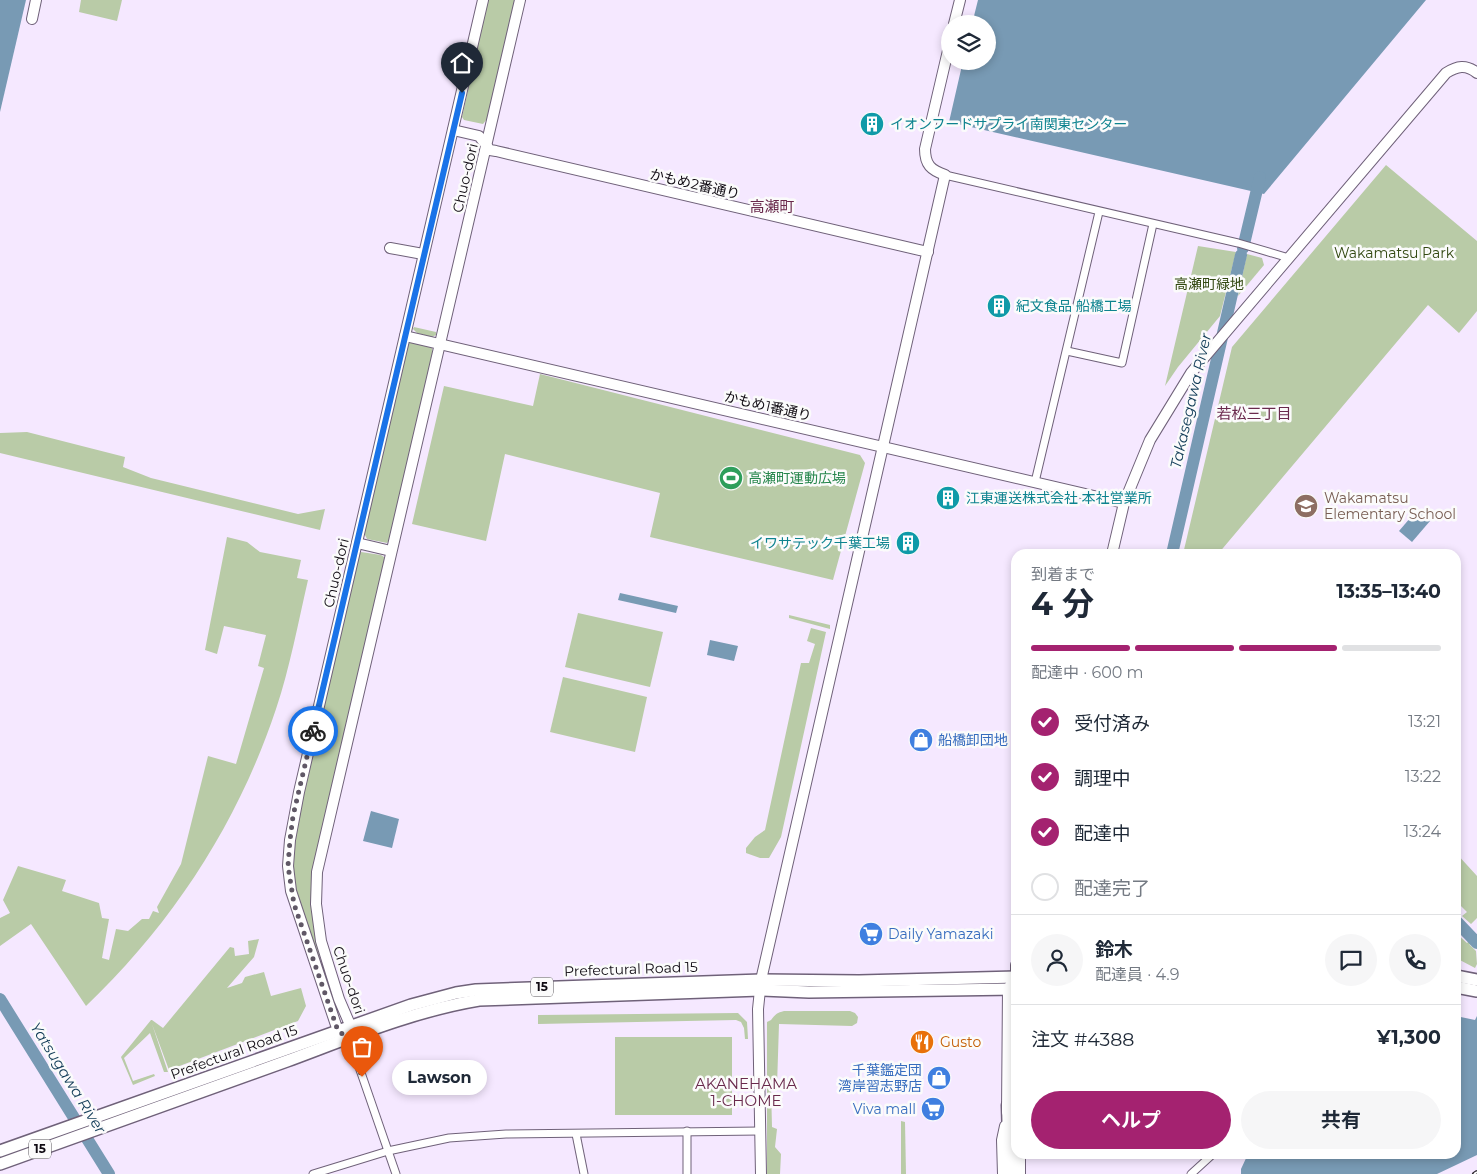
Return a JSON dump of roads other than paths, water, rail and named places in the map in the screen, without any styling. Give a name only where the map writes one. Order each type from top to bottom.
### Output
[{"type":"highway","points":[[1008,1105],[1010,1174]]},
{"type":"main road","points":[[1461,977],[1477,980]]},
{"type":"main road","name":"Prefectural Road 15","points":[[92,1125],[350,1032],[411,1005],[456,993],[476,990],[760,985],[859,981],[1011,983]]},
{"type":"main road","points":[[1461,988],[1477,991]]},
{"type":"main road","name":"Prefectural Road 15","points":[[92,1125],[338,1031],[350,1032]]},
{"type":"main road","name":"15","points":[[0,1164],[92,1125]]},
{"type":"main road","name":"15","points":[[0,1152],[78,1130]]},
{"type":"street","points":[[32,19],[36,0]]},
{"type":"street","name":"Chuo-dori","points":[[338,1031],[294,904],[288,866],[293,816],[483,0]]},
{"type":"street","name":"Chuo-dori","points":[[350,1032],[321,941],[316,904],[317,872],[520,0]]},
{"type":"street","points":[[956,15],[960,0]]},
{"type":"street","points":[[1113,549],[1124,503],[1150,440],[1186,381],[1231,325],[1446,73],[1460,66],[1466,66],[1477,73]]},
{"type":"street","points":[[943,70],[925,149],[927,163],[930,168],[945,175],[1238,243],[1289,258]]},
{"type":"street","name":"かもめ2番通り","points":[[453,130],[479,136],[486,146],[496,151],[928,252]]},
{"type":"street","points":[[761,1174],[758,1009],[760,985],[945,175]]},
{"type":"street","points":[[1035,482],[1099,212]]},
{"type":"street","points":[[1067,351],[1122,363],[1153,224]]},
{"type":"street","points":[[390,248],[423,254]]},
{"type":"street","name":"かもめ1番通り","points":[[405,336],[1124,503]]},
{"type":"street","points":[[357,543],[391,551]]},
{"type":"street","points":[[350,1032],[396,1174]]},
{"type":"street","points":[[1003,1174],[1002,1140],[1008,1105],[1011,1044]]},
{"type":"street","points":[[313,1174],[388,1151],[449,1138],[506,1134],[760,1130]]},
{"type":"street","points":[[687,1132],[687,1174]]},
{"type":"street","points":[[576,1134],[584,1174]]},
{"type":"street","points":[[1020,1159],[1020,1174]]},
{"type":"street","points":[[1191,1174],[1208,1159]]},
{"type":"water","points":[[0,0],[26,0],[0,112]]},
{"type":"water","points":[[978,0],[1426,0],[1264,194],[949,122],[961,70],[996,70],[996,15],[974,15]]},
{"type":"water","points":[[1417,510],[1430,521],[1412,542],[1399,531]]},
{"type":"water","points":[[620,593],[678,606],[676,613],[618,600]]},
{"type":"water","points":[[710,640],[738,646],[734,661],[707,655]]},
{"type":"water","points":[[371,811],[399,819],[392,848],[363,841]]},
{"type":"water","points":[[1477,1016],[1477,1155],[1437,1174],[1241,1174],[1246,1159],[1461,1159],[1461,1017],[1475,1020]]},
{"type":"waterway","name":"Takasegawa River","points":[[1243,248],[1260,177]]},
{"type":"waterway","name":"Takasegawa River","points":[[1173,549],[1241,255]]},
{"type":"waterway","name":"Takasegawa River","points":[[1461,926],[1477,943]]},
{"type":"waterway","name":"Yatsugawa River","points":[[0,999],[109,1174]]},
{"type":"place","name":"イオンフードサプライ南関東センター","points":[[872,124]]},
{"type":"place","name":"紀文食品 船橋工場","points":[[999,306]]},
{"type":"place","name":"高瀬町運動広場","points":[[731,478]]},
{"type":"place","name":"江東運送株式会社 本社営業所","points":[[948,498]]},
{"type":"place","name":"Wakamatsu Elementary School","points":[[1306,506]]},
{"type":"place","name":"イワサテック千葉工場","points":[[908,543]]},
{"type":"place","name":"船橋卸団地","points":[[921,740]]},
{"type":"place","name":"Daily Yamazaki","points":[[871,934]]},
{"type":"place","name":"Gusto","points":[[922,1042]]},
{"type":"place","name":"Lawson","points":[[362,1077]]},
{"type":"place","name":"千葉鑑定団 湾岸習志野店","points":[[939,1078]]},
{"type":"place","name":"Viva mall","points":[[933,1109]]},
{"type":"district","name":"高瀬町","points":[[772,207]]},
{"type":"district","name":"若松三丁目","points":[[1254,414]]},
{"type":"district","name":"AKANEHAMA 1-CHOME","points":[[746,1092]]},
{"type":"park label","name":"Wakamatsu Park","points":[[1394,253]]},
{"type":"park label","name":"高瀬町緑地","points":[[1209,284]]}]
